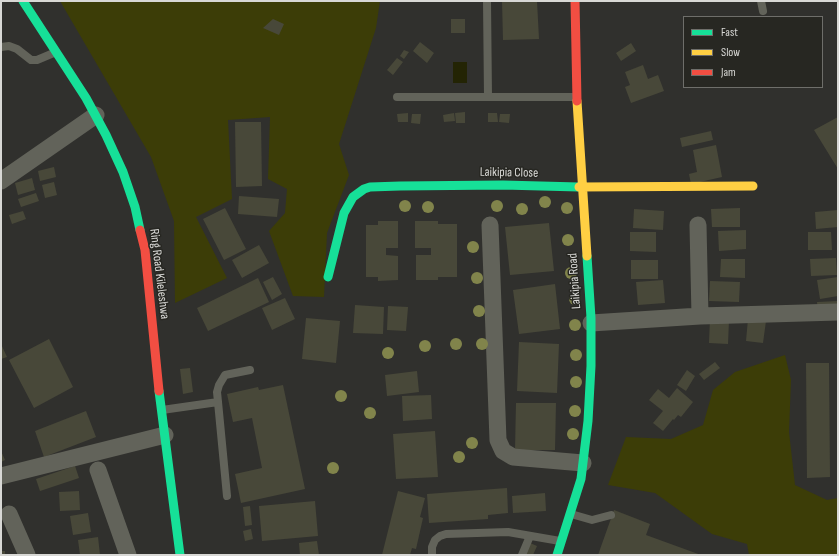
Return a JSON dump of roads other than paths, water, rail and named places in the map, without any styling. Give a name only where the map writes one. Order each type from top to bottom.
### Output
[{"type":"street","name":"Ring Road Kileleshwa","points":[[23,1],[96,115],[123,172],[135,207],[145,250],[161,410],[180,555]]},
{"type":"street","name":"Laikipia Road","points":[[557,555],[581,479],[588,421],[591,366],[591,323],[578,97],[575,1]]},
{"type":"street","points":[[1,181],[96,115]]},
{"type":"street","name":"Laikipia Close","points":[[328,277],[344,213],[353,197],[364,189],[375,186],[752,186]]},
{"type":"street","points":[[490,225],[498,440],[503,451],[512,457],[583,463]]},
{"type":"street","points":[[698,225],[700,316]]},
{"type":"street","points":[[591,323],[700,316],[838,312]]},
{"type":"street","points":[[1,476],[165,435]]},
{"type":"street","points":[[98,470],[128,555]]},
{"type":"street","points":[[10,514],[27,555]]},
{"type":"lane","points":[[487,1],[488,97]]},
{"type":"lane","points":[[761,1],[763,11]]},
{"type":"lane","points":[[1,47],[9,46],[16,49],[31,60],[37,60],[56,52]]},
{"type":"lane","points":[[397,97],[578,97]]},
{"type":"lane","points":[[227,496],[217,392],[219,384],[225,376],[250,370]]},
{"type":"lane","points":[[161,410],[218,402]]},
{"type":"lane","points":[[570,513],[592,520],[611,515]]},
{"type":"lane","points":[[432,555],[432,547],[435,540],[446,534],[508,532],[561,542]]},
{"type":"lane","points":[[522,555],[530,536]]}]
